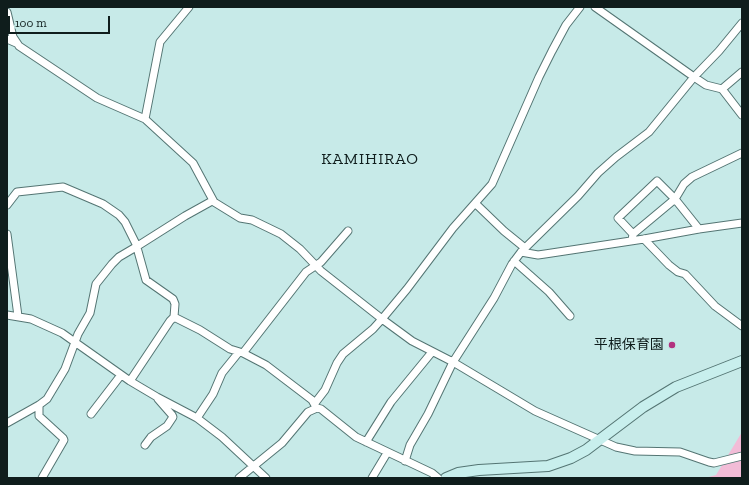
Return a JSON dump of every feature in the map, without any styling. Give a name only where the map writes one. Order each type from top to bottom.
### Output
[{"type":"main road","points":[[446,478],[458,473],[479,470],[554,464],[571,458],[586,450],[642,407],[676,387],[742,361]]},
{"type":"street","points":[[145,119],[160,42],[189,7]]},
{"type":"street","points":[[240,478],[285,440],[308,412],[316,406],[343,354],[373,329],[382,319],[407,289],[453,228],[476,204],[492,184],[498,174],[539,77],[566,25],[580,7]]},
{"type":"street","points":[[595,7],[706,85],[722,89],[742,115]]},
{"type":"street","points":[[7,12],[16,43]]},
{"type":"street","points":[[405,461],[410,445],[428,414],[453,362],[494,298],[514,261],[523,250],[578,196],[598,173],[649,132],[694,77],[719,51],[742,23]]},
{"type":"street","points":[[7,39],[16,43],[97,98],[145,119],[193,163],[212,201],[240,218],[252,220],[280,234],[300,249],[315,266],[412,341],[453,362],[535,411],[598,440],[627,449],[685,453],[714,463],[742,456]]},
{"type":"street","points":[[722,89],[742,72]]},
{"type":"street","points":[[632,237],[674,199],[684,184],[692,177],[742,153]]},
{"type":"street","points":[[632,237],[618,218],[657,181],[674,199],[698,229]]},
{"type":"street","points":[[7,205],[17,192],[63,187],[103,204],[119,215],[124,222],[136,247],[146,280],[173,299],[174,304],[174,317],[130,381]]},
{"type":"street","points":[[7,423],[39,406],[46,399],[65,369],[75,342],[90,314],[96,284],[106,270],[119,256],[212,201]]},
{"type":"street","points":[[476,204],[523,250],[538,255],[632,237],[644,239],[742,223]]},
{"type":"street","points":[[197,418],[213,394],[222,373],[241,353],[306,272],[321,262],[348,231]]},
{"type":"street","points":[[7,234],[18,316]]},
{"type":"street","points":[[644,239],[669,265],[678,272],[685,274],[715,306],[742,326]]},
{"type":"street","points":[[514,261],[549,292],[570,316]]},
{"type":"street","points":[[7,315],[31,319],[62,333],[130,381],[197,418],[222,437],[254,465],[266,478]]},
{"type":"street","points":[[174,317],[200,330],[230,349],[256,359],[271,369],[356,437],[432,473],[438,478]]},
{"type":"street","points":[[366,442],[391,402],[432,352]]},
{"type":"street","points":[[91,414],[121,375]]},
{"type":"street","points":[[145,445],[151,437],[166,426],[173,417],[157,397]]},
{"type":"street","points":[[39,406],[39,416],[64,440],[42,478]]},
{"type":"street","points":[[372,478],[387,453]]},
{"type":"shaded area","points":[[742,432],[742,478],[705,478],[716,475]]},
{"type":"place","name":"平根保育園","points":[[672,345]]},
{"type":"district","name":"KAMIHIRAO","points":[[370,159]]}]
